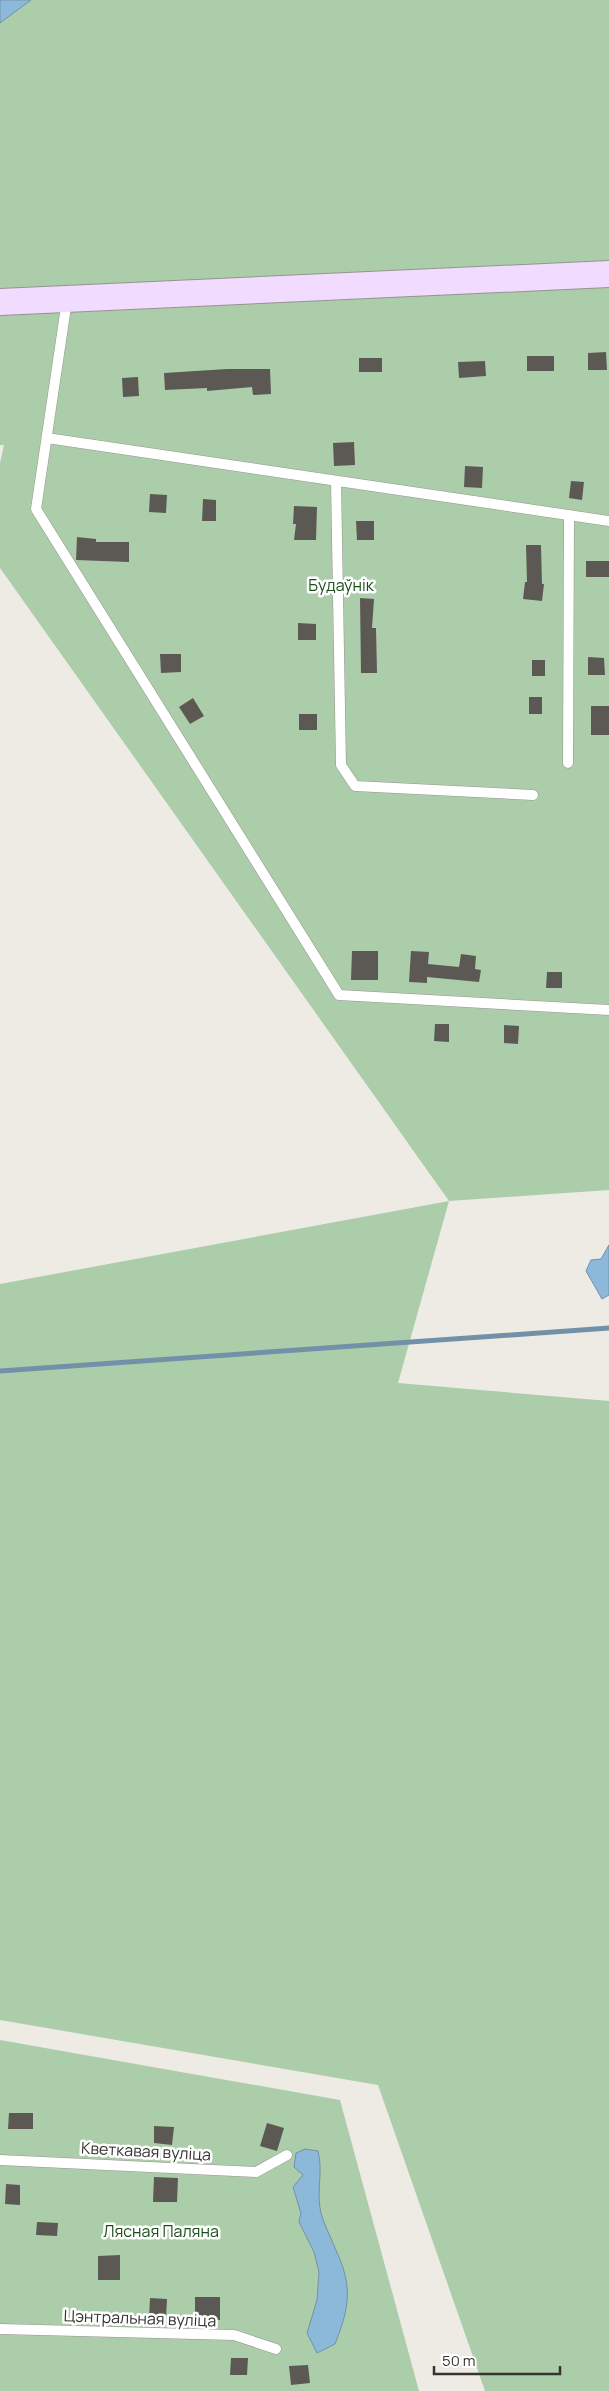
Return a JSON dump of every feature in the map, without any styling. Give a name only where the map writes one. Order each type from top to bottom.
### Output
[{"type":"street","points":[[0,302],[609,274]]},
{"type":"lane","points":[[68,299],[36,508],[339,995],[609,1010]]},
{"type":"lane","points":[[47,438],[609,520]]},
{"type":"lane","points":[[336,481],[340,765],[354,786],[533,794]]},
{"type":"lane","points":[[568,763],[569,515]]},
{"type":"lane","name":"Кветкавая вуліца","points":[[0,2160],[256,2172],[287,2155]]},
{"type":"lane","name":"Цэнтральная вуліца","points":[[0,2329],[234,2335],[276,2349]]},
{"type":"green space","name":"Будаўнік","points":[[0,0],[609,0],[609,1190],[449,1201],[0,568],[0,463],[4,445],[0,445]]},
{"type":"green space","points":[[449,1201],[398,1383],[609,1401],[609,2391],[485,2391],[378,2085],[0,2020],[0,1284]]},
{"type":"green space","name":"Лясная Паляна","points":[[0,2040],[340,2100],[419,2391],[0,2391]]},
{"type":"water","points":[[0,0],[31,0],[0,23]]},
{"type":"water","points":[[609,1245],[609,1295],[602,1299],[586,1271],[591,1260],[601,1259]]},
{"type":"water","points":[[305,2149],[318,2151],[321,2213],[341,2261],[347,2285],[344,2318],[335,2344],[317,2353],[307,2333],[317,2300],[319,2272],[314,2252],[299,2222],[301,2213],[293,2187],[303,2175],[294,2167],[296,2153]]},
{"type":"building","points":[[606,352],[607,370],[588,370],[588,353]]},
{"type":"building","points":[[527,356],[554,356],[554,371],[527,371]]},
{"type":"building","points":[[359,358],[382,358],[382,372],[359,372]]},
{"type":"building","points":[[485,361],[486,376],[459,378],[458,362]]},
{"type":"building","points":[[227,369],[270,369],[271,394],[253,395],[252,387],[207,391],[207,388],[165,390],[164,373]]},
{"type":"building","points":[[138,377],[139,396],[123,397],[122,378]]},
{"type":"building","points":[[354,442],[355,465],[334,466],[333,443]]},
{"type":"building","points":[[465,466],[483,467],[482,488],[464,487]]},
{"type":"building","points":[[571,481],[584,482],[582,500],[569,498]]},
{"type":"building","points":[[150,494],[167,495],[166,513],[149,512]]},
{"type":"building","points":[[203,499],[216,500],[216,521],[202,521]]},
{"type":"building","points":[[294,506],[317,507],[316,540],[294,540],[296,524],[293,524]]},
{"type":"building","points":[[356,521],[374,521],[374,540],[357,540]]},
{"type":"building","points":[[77,537],[96,539],[96,542],[129,542],[129,562],[76,560]]},
{"type":"building","points":[[526,545],[541,545],[542,584],[544,584],[542,601],[523,599],[525,582],[527,582]]},
{"type":"building","points":[[586,561],[609,561],[609,577],[586,577]]},
{"type":"building","points":[[360,598],[374,599],[372,628],[376,628],[377,673],[361,673]]},
{"type":"building","points":[[298,623],[316,624],[316,640],[298,640]]},
{"type":"building","points":[[160,654],[181,654],[181,672],[161,673]]},
{"type":"building","points":[[588,657],[604,658],[605,675],[588,675]]},
{"type":"building","points":[[532,660],[545,660],[545,676],[532,676]]},
{"type":"building","points":[[529,697],[542,697],[542,714],[529,714]]},
{"type":"building","points":[[193,698],[204,716],[190,724],[179,707]]},
{"type":"building","points":[[591,706],[609,706],[609,735],[591,735]]},
{"type":"building","points":[[299,714],[317,714],[317,730],[299,730]]},
{"type":"building","points":[[352,951],[378,951],[378,980],[351,980]]},
{"type":"building","points":[[411,951],[429,952],[428,964],[459,967],[461,954],[476,956],[475,969],[481,970],[479,982],[427,977],[427,983],[409,982]]},
{"type":"building","points":[[547,972],[562,972],[562,988],[546,988]]},
{"type":"building","points":[[435,1024],[449,1024],[449,1042],[434,1041]]},
{"type":"building","points":[[504,1025],[519,1026],[518,1044],[504,1043]]},
{"type":"building","points":[[9,2113],[33,2113],[33,2129],[8,2129]]},
{"type":"building","points":[[267,2123],[284,2128],[277,2151],[260,2146]]},
{"type":"building","points":[[154,2126],[174,2127],[172,2145],[154,2143]]},
{"type":"building","points":[[154,2177],[178,2178],[177,2202],[153,2202]]},
{"type":"building","points":[[6,2184],[20,2185],[20,2205],[5,2204]]},
{"type":"building","points":[[37,2222],[58,2223],[57,2236],[36,2235]]},
{"type":"building","points":[[120,2255],[120,2280],[98,2280],[98,2256]]},
{"type":"building","points":[[195,2297],[220,2297],[220,2320],[195,2320]]},
{"type":"building","points":[[150,2298],[167,2299],[166,2318],[149,2318]]},
{"type":"building","points":[[231,2358],[248,2358],[247,2375],[230,2375]]},
{"type":"building","points":[[308,2365],[310,2383],[291,2385],[289,2366]]},
{"type":"waterway","points":[[0,1371],[609,1328]]}]
